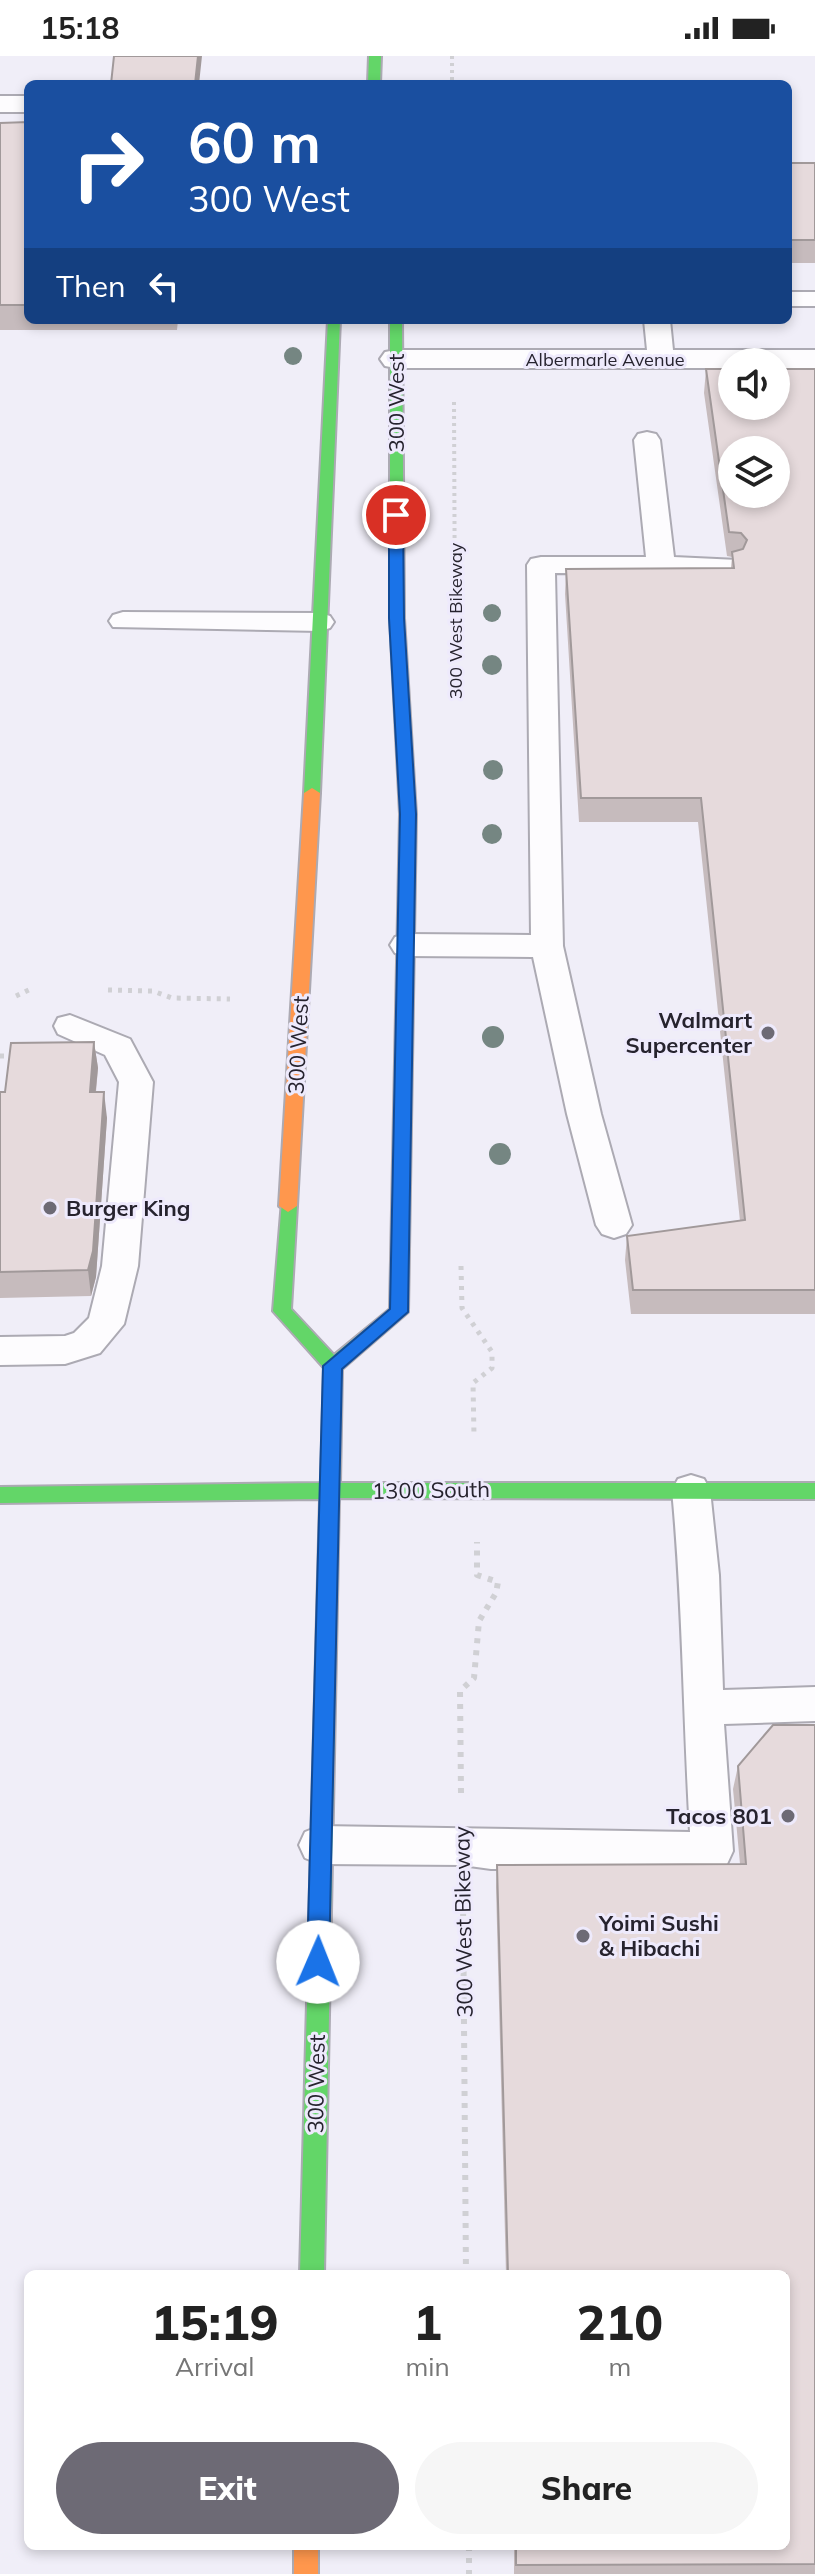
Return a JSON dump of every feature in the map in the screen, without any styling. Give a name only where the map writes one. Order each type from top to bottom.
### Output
[{"type":"main road","points":[[374,80],[375,56]]},
{"type":"main road","name":"300 West","points":[[312,2270],[333,1366],[282,1311],[334,324]]},
{"type":"main road","name":"300 West","points":[[333,1366],[399,1312],[408,814],[397,618],[396,324]]},
{"type":"main road","name":"1300 South","points":[[0,1495],[815,1491]]},
{"type":"main road","points":[[306,2550],[306,2574]]},
{"type":"street","points":[[0,104],[24,104]]},
{"type":"street","name":"Albermarle Avenue","points":[[396,359],[815,359]]},
{"type":"lane","points":[[792,299],[815,299]]},
{"type":"lane","points":[[657,324],[661,360]]},
{"type":"lane","points":[[647,440],[661,565]]},
{"type":"lane","points":[[614,1225],[584,1114],[547,946],[541,565],[728,566]]},
{"type":"lane","points":[[123,621],[320,622]]},
{"type":"lane","points":[[406,945],[547,946]]},
{"type":"lane","points":[[0,1351],[65,1350],[87,1343],[106,1324],[120,1266],[136,1082],[118,1047],[70,1026]]},
{"type":"lane","points":[[320,1845],[712,1851],[703,1708],[700,1575],[691,1490]]},
{"type":"lane","points":[[703,1708],[815,1704]]},
{"type":"path","points":[[452,56],[452,80]]},
{"type":"path","name":"300 West Bikeway","points":[[454,399],[455,652]]},
{"type":"path","points":[[16,996],[33,988]]},
{"type":"path","points":[[108,990],[153,991],[172,998],[230,999]]},
{"type":"path","points":[[0,1056],[9,1056]]},
{"type":"path","points":[[472,1322],[492,1352],[492,1368]]},
{"type":"path","name":"300 West Bikeway","points":[[466,2270],[460,1691],[474,1678],[474,1647],[480,1617],[498,1594],[498,1582]]},
{"type":"path","points":[[469,2550],[469,2574]]},
{"type":"building","points":[[114,56],[198,56],[195,80],[111,80]]},
{"type":"building","points":[[24,122],[24,305],[0,305],[0,123]]},
{"type":"building","points":[[792,163],[815,163],[815,240],[792,240]]},
{"type":"building","name":"Walmart Supercenter","points":[[706,369],[718,369],[718,420],[790,420],[790,369],[815,369],[815,1290],[633,1290],[627,1236],[745,1220],[701,798],[581,798],[566,569],[734,568],[732,552],[743,549],[747,540],[741,533],[729,532],[726,508],[790,508],[790,436],[718,436],[718,454]]},
{"type":"building","name":"Burger King","points":[[94,1042],[90,1092],[104,1092],[93,1251],[88,1270],[0,1272],[0,1092],[5,1092],[11,1043]]},
{"type":"building","points":[[773,1725],[815,1725],[815,2564],[516,2565],[516,2550],[790,2550],[790,2270],[508,2270],[497,1865],[746,1864],[738,1766]]},
{"type":"traffic: fast","points":[[374,80],[375,56]]},
{"type":"traffic: fast","points":[[312,793],[334,324]]},
{"type":"traffic: fast","points":[[333,1366],[399,1312],[408,814],[397,618],[396,324]]},
{"type":"traffic: fast","points":[[288,1206],[282,1311],[333,1366],[312,2270]]},
{"type":"traffic: fast","points":[[0,1495],[476,1489],[815,1491]]},
{"type":"traffic: slow","points":[[288,1206],[312,793]]},
{"type":"traffic: slow","points":[[306,2550],[306,2574]]},
{"type":"place","name":"Walmart Supercenter","points":[[768,1033]]},
{"type":"place","name":"Burger King","points":[[50,1208]]},
{"type":"place","name":"Tacos 801","points":[[788,1816]]},
{"type":"place","name":"Yoimi Sushi & Hibachi","points":[[583,1936]]},
{"type":"route","points":[[318,1962],[333,1366],[399,1312],[408,814],[397,618],[396,515]]}]
